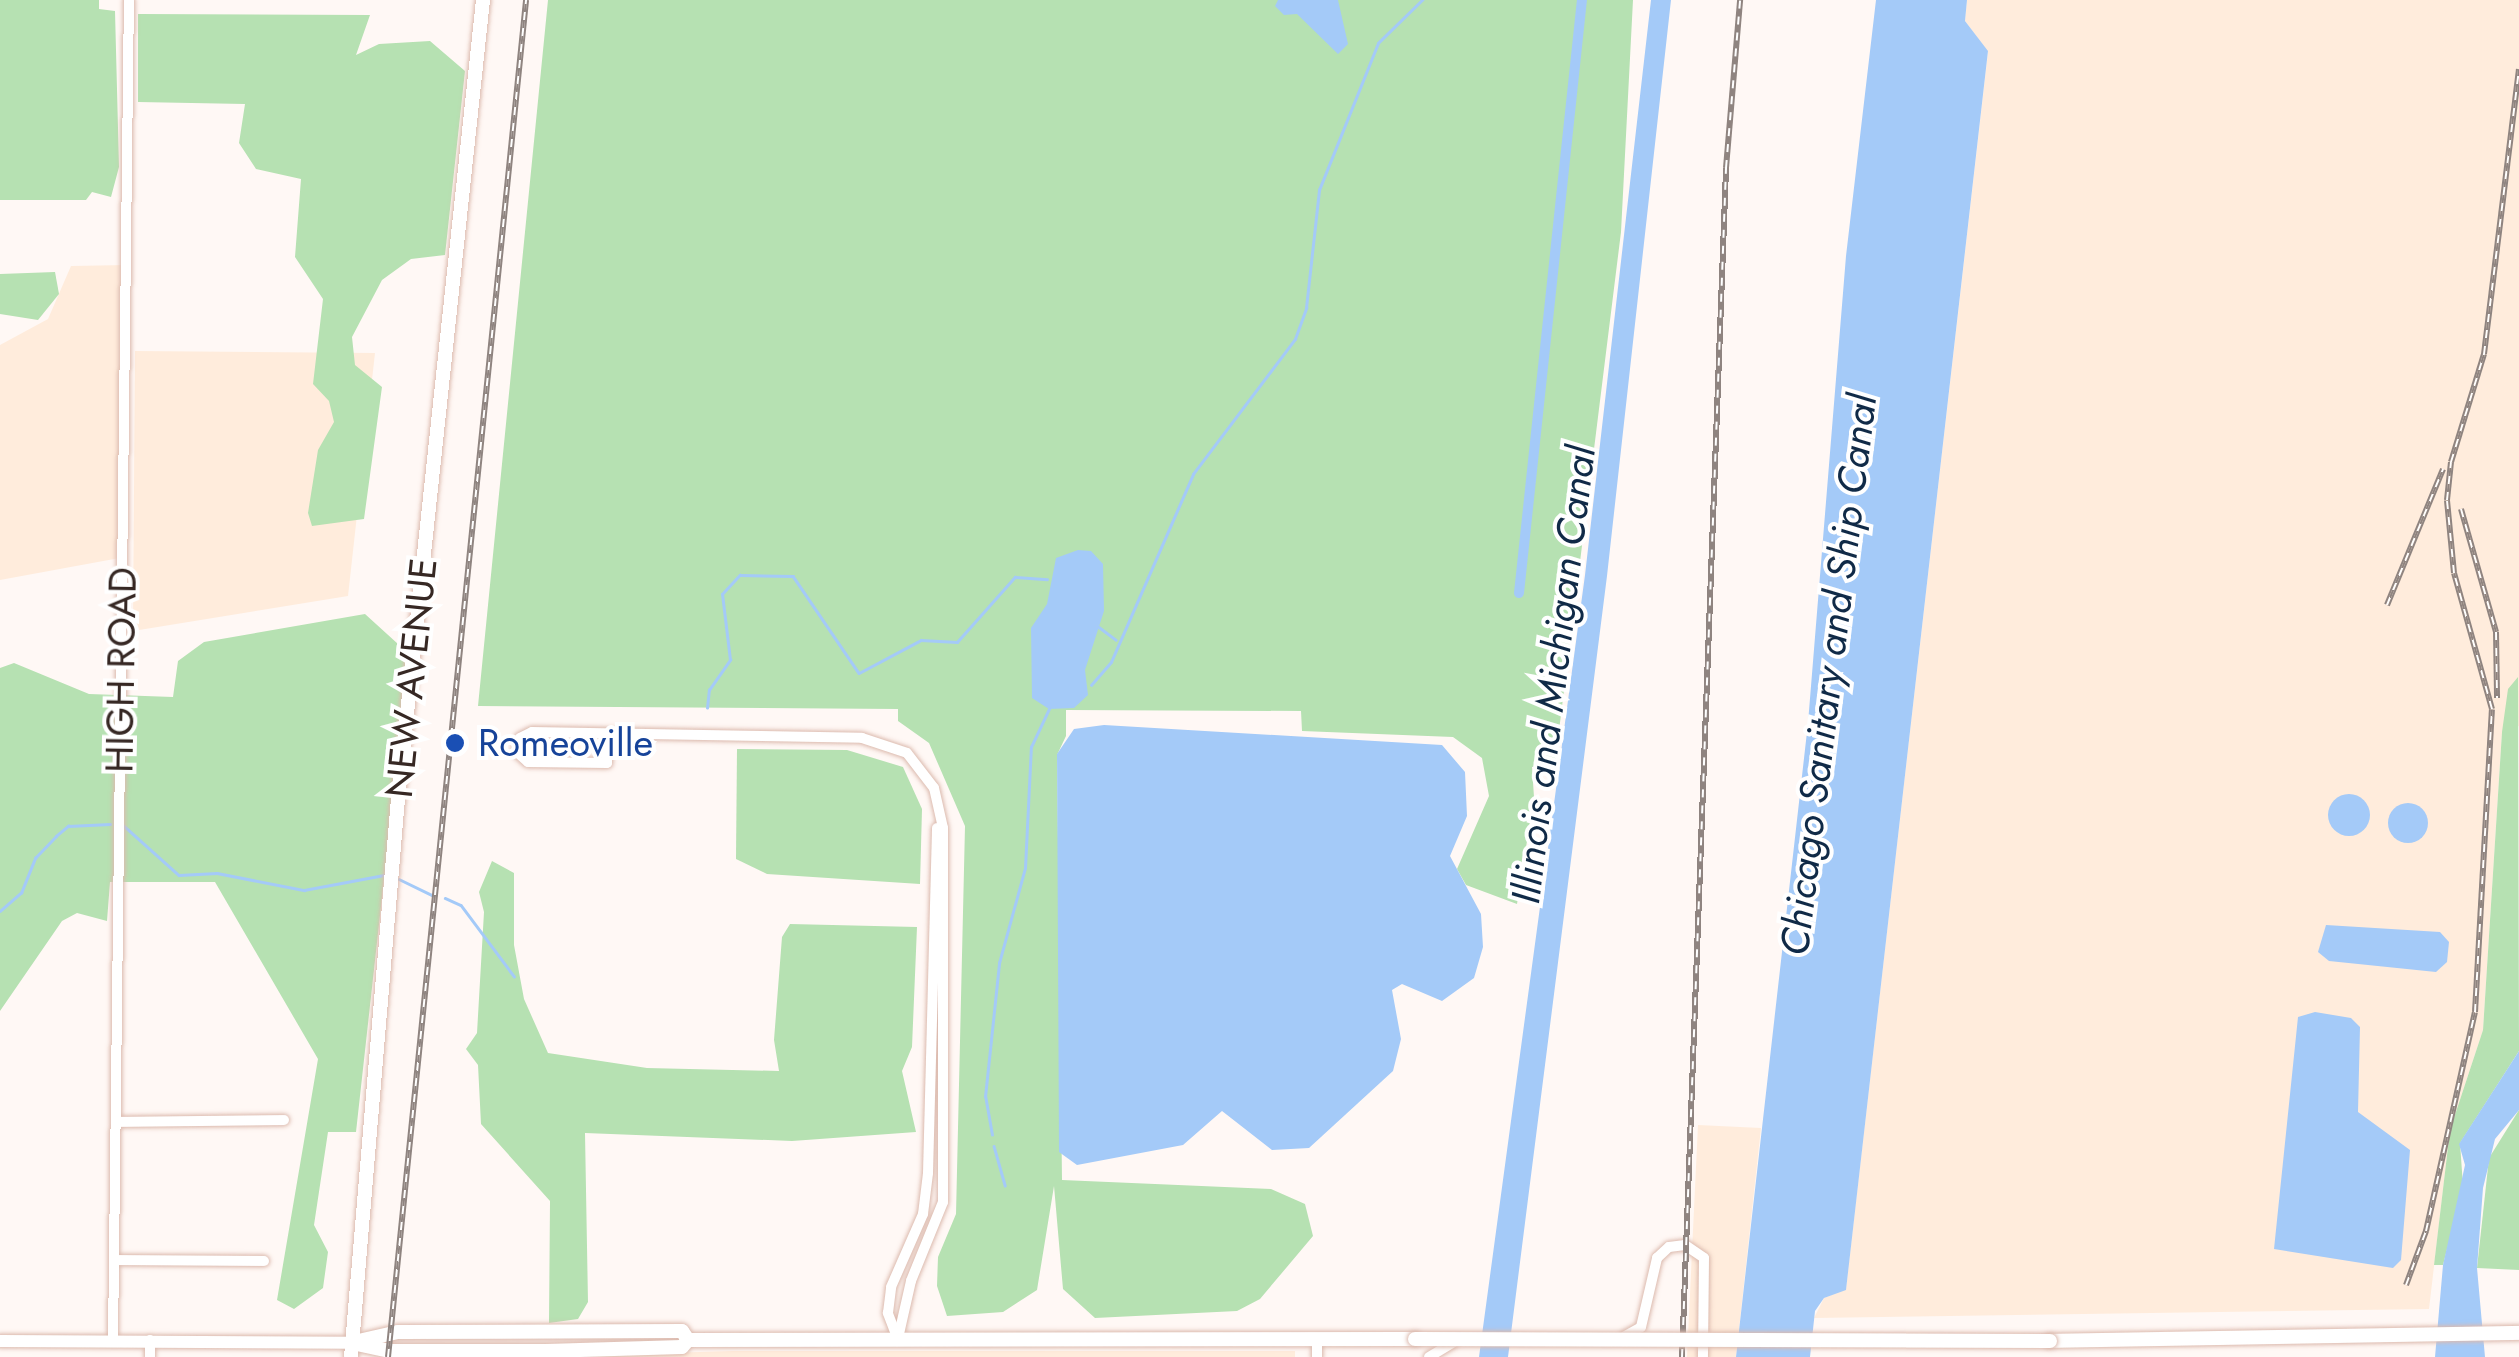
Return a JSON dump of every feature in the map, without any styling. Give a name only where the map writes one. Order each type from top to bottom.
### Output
[{"type":"main road","name":"NEW AVENUE","points":[[352,1350],[398,798],[482,0]]},
{"type":"main road","points":[[352,1350],[391,1332],[682,1331],[688,1340],[2050,1341],[2519,1332]]},
{"type":"street","name":"HIGH ROAD","points":[[114,1340],[129,0]]},
{"type":"street","points":[[607,734],[606,763],[528,762],[517,752],[520,738],[532,732],[875,739],[898,748],[924,770],[940,814],[947,1022],[943,1202],[911,1281],[898,1338]]},
{"type":"street","points":[[898,1338],[888,1313],[891,1287],[926,1199],[940,814]]},
{"type":"street","points":[[116,1122],[284,1120]]},
{"type":"street","points":[[1429,1357],[1477,1335],[1636,1332],[1658,1258],[1669,1246],[1685,1245],[1704,1258],[1703,1357]]},
{"type":"street","points":[[114,1260],[264,1262]]},
{"type":"street","points":[[1317,1338],[1317,1357]]},
{"type":"street","points":[[0,1340],[150,1340],[352,1350]]},
{"type":"street","points":[[150,1340],[150,1357]]},
{"type":"shaded area","points":[[1967,0],[2519,0],[2519,726],[2502,732],[2483,1030],[2450,1130],[2429,1309],[1814,1318],[1824,1298],[1846,1289],[1988,52],[1965,21]]},
{"type":"shaded area","points":[[127,265],[125,557],[0,580],[0,345],[48,319],[71,266]]},
{"type":"shaded area","points":[[135,351],[375,353],[348,596],[133,631]]},
{"type":"shaded area","points":[[1698,1125],[1761,1128],[1736,1357],[1687,1357]]},
{"type":"shaded area","points":[[733,1351],[1295,1351],[1295,1357],[534,1357]]},
{"type":"green space","points":[[0,0],[99,0],[99,9],[115,11],[119,167],[111,197],[92,192],[86,200],[0,200]]},
{"type":"green space","points":[[548,0],[1633,0],[1621,232],[1555,763],[1532,767],[1534,797],[1517,904],[1466,885],[1457,869],[1489,796],[1482,758],[1453,737],[1302,731],[1301,711],[1066,710],[1066,736],[1057,755],[1062,1180],[1271,1189],[1305,1204],[1313,1236],[1260,1299],[1237,1311],[1095,1318],[1063,1289],[1054,1186],[1037,1290],[1003,1312],[947,1316],[937,1286],[938,1257],[956,1214],[965,826],[929,743],[898,721],[898,709],[478,706]]},
{"type":"green space","points":[[138,14],[370,15],[356,55],[379,44],[430,41],[465,71],[445,255],[411,259],[382,280],[352,337],[355,365],[382,387],[364,519],[312,526],[308,513],[318,450],[334,422],[329,401],[313,384],[323,299],[295,257],[301,179],[256,169],[239,143],[245,104],[138,102]]},
{"type":"green space","points":[[55,272],[59,294],[38,320],[0,314],[0,274]]},
{"type":"green space","points":[[365,614],[409,654],[356,1132],[328,1132],[314,1225],[328,1252],[323,1288],[294,1309],[277,1300],[318,1059],[215,882],[110,882],[107,921],[77,913],[62,921],[0,1011],[0,668],[14,663],[89,694],[173,697],[178,661],[204,642]]},
{"type":"green space","points":[[2518,677],[2519,1051],[2460,1143],[2463,1186],[2443,1265],[2434,1265],[2450,1130],[2483,1030],[2502,732],[2508,689]]},
{"type":"green space","points":[[737,749],[847,750],[903,767],[922,809],[920,884],[767,874],[736,859]]},
{"type":"green space","points":[[492,861],[514,873],[514,945],[524,999],[548,1053],[647,1068],[779,1071],[774,1040],[782,937],[790,924],[917,927],[912,1047],[902,1071],[916,1132],[792,1141],[585,1133],[588,1302],[578,1319],[549,1323],[550,1201],[481,1124],[478,1065],[466,1049],[477,1033],[484,912],[479,892]]},
{"type":"green space","points":[[2519,1110],[2519,1270],[2477,1268],[2489,1158]]},
{"type":"water","points":[[1278,0],[1338,0],[1348,44],[1338,54],[1297,14],[1284,15],[1275,6]]},
{"type":"water","name":"Illinois and Michigan Canal","points":[[1651,0],[1671,0],[1607,576],[1508,1357],[1479,1357],[1585,575]]},
{"type":"water","name":"Chicago Sanitary and Ship Canal","points":[[1876,0],[1967,0],[1965,21],[1988,51],[1846,1290],[1824,1298],[1815,1311],[1810,1357],[1736,1357],[1808,723],[1846,256]]},
{"type":"water","points":[[1078,550],[1091,551],[1103,564],[1104,611],[1085,670],[1088,695],[1074,708],[1049,709],[1032,698],[1031,628],[1047,604],[1056,558]]},
{"type":"water","points":[[1104,725],[1442,745],[1465,772],[1467,816],[1450,856],[1481,914],[1483,947],[1474,978],[1442,1001],[1402,984],[1392,990],[1401,1039],[1393,1071],[1309,1148],[1272,1150],[1222,1111],[1183,1145],[1077,1165],[1059,1152],[1057,754],[1074,729]]},
{"type":"water","points":[[2349,794],[2364,800],[2370,815],[2364,830],[2349,836],[2334,830],[2328,815],[2334,800]]},
{"type":"water","points":[[2408,803],[2422,809],[2428,823],[2422,837],[2408,843],[2394,837],[2388,823],[2394,809]]},
{"type":"water","points":[[2326,925],[2440,932],[2449,942],[2447,962],[2436,972],[2329,961],[2318,952]]},
{"type":"water","points":[[2315,1012],[2351,1018],[2360,1027],[2358,1112],[2410,1150],[2401,1260],[2393,1268],[2274,1249],[2298,1017]]},
{"type":"water","points":[[2519,1051],[2519,1110],[2495,1139],[2483,1188],[2477,1268],[2485,1357],[2435,1357],[2443,1265],[2465,1165],[2459,1144]]},
{"type":"waterway","points":[[1091,685],[1111,662],[1193,474],[1295,339],[1306,308],[1319,190],[1378,43],[1422,0]]},
{"type":"waterway","points":[[1519,593],[1582,0]]},
{"type":"waterway","points":[[707,708],[709,690],[730,660],[722,594],[740,575],[793,576],[859,673],[921,640],[957,642],[1015,577],[1047,579]]},
{"type":"waterway","points":[[1099,627],[1116,640]]},
{"type":"waterway","points":[[992,1135],[985,1097],[999,963],[1025,868],[1031,747],[1049,709]]},
{"type":"waterway","points":[[0,911],[21,893],[35,858],[68,826],[110,824]]},
{"type":"waterway","points":[[123,825],[179,875],[217,873],[304,890],[384,875]]},
{"type":"waterway","points":[[399,879],[432,895]]},
{"type":"waterway","points":[[445,898],[461,905],[514,976]]},
{"type":"waterway","points":[[994,1146],[1005,1185]]},
{"type":"railway","points":[[388,1357],[526,0]]},
{"type":"railway","points":[[1682,1357],[1726,168],[1740,0]]},
{"type":"railway","points":[[2406,1285],[2426,1231],[2475,1012],[2492,709],[2454,573],[2447,500],[2451,462],[2484,354],[2519,69]]},
{"type":"railway","points":[[2387,605],[2443,469]]},
{"type":"railway","points":[[2461,509],[2496,632],[2497,698]]},
{"type":"place","name":"Romeoville","points":[[455,743]]}]
